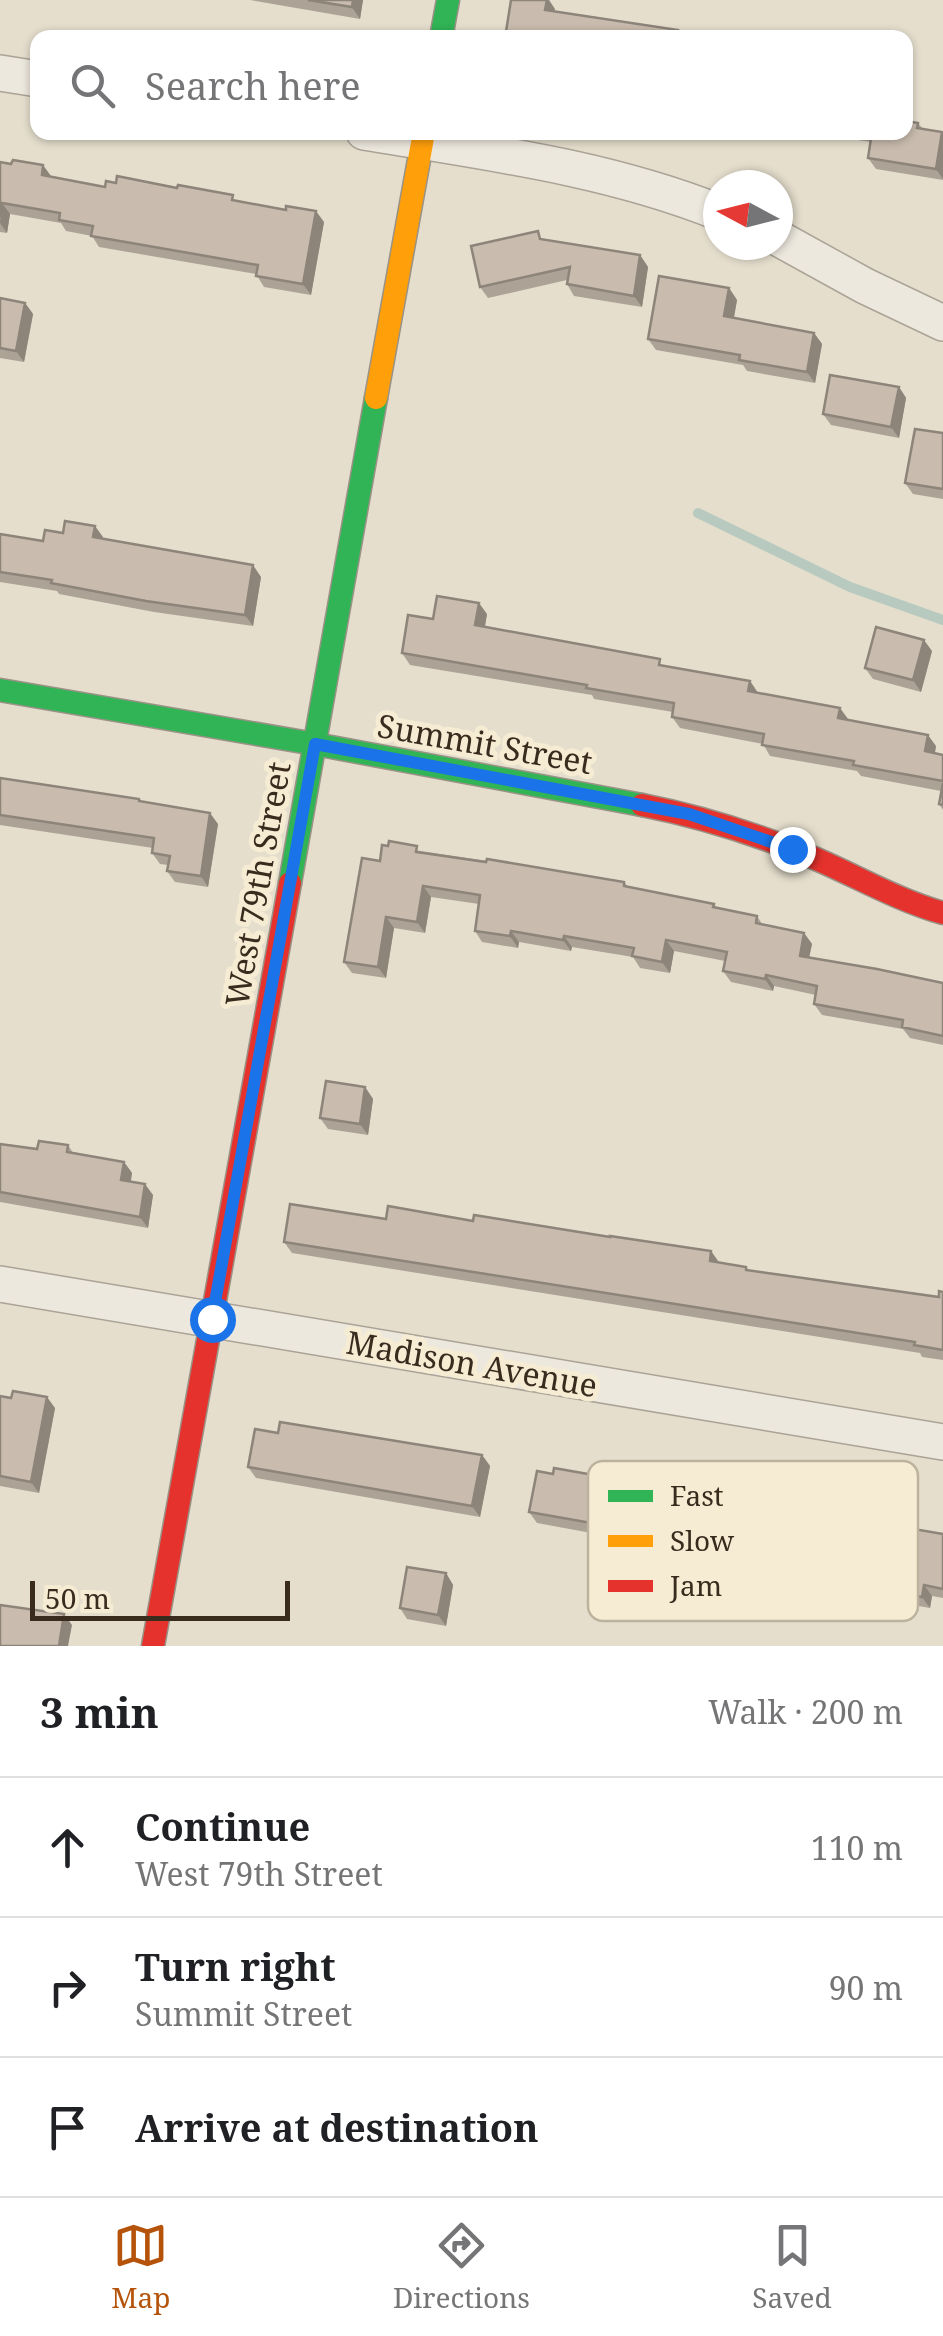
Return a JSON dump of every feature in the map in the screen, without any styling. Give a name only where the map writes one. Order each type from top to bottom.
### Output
[{"type":"street","points":[[442,30],[448,0]]},
{"type":"street","points":[[0,73],[30,78]]},
{"type":"street","name":"West 79th Street","points":[[153,1646],[422,140]]},
{"type":"street","points":[[438,140],[573,167],[671,193],[703,206]]},
{"type":"street","points":[[793,246],[943,323]]},
{"type":"street","name":"Summit Street","points":[[0,690],[689,814],[792,849],[943,913]]},
{"type":"street","name":"Madison Avenue","points":[[0,1284],[943,1442]]},
{"type":"building","points":[[308,0],[353,0],[352,7]]},
{"type":"building","points":[[511,0],[547,0],[545,10],[678,30],[506,30]]},
{"type":"building","points":[[913,122],[918,123],[917,128],[942,132],[936,169],[868,158],[871,140],[913,140]]},
{"type":"building","points":[[13,160],[43,165],[42,175],[105,187],[106,181],[116,183],[117,176],[233,195],[232,200],[286,210],[286,206],[316,211],[303,284],[256,276],[258,265],[91,236],[93,226],[59,220],[60,213],[2,203],[0,217],[0,162],[11,164]]},
{"type":"building","points":[[538,231],[540,239],[640,255],[634,296],[567,284],[570,267],[480,287],[471,246]]},
{"type":"building","points":[[659,276],[729,288],[724,316],[814,333],[807,372],[739,360],[740,355],[648,339]]},
{"type":"building","points":[[0,298],[25,303],[16,351],[0,348]]},
{"type":"building","points":[[830,375],[899,387],[891,427],[823,414]]},
{"type":"building","points":[[915,429],[943,433],[943,489],[905,483]]},
{"type":"building","points":[[65,521],[95,526],[93,537],[253,565],[245,615],[146,601],[0,572],[0,534],[43,541],[45,530],[63,533]]},
{"type":"building","points":[[437,596],[479,603],[475,625],[660,659],[659,665],[750,681],[748,691],[840,708],[838,718],[928,735],[925,751],[943,755],[943,781],[762,745],[764,734],[672,717],[674,703],[402,653],[408,615],[433,619]]},
{"type":"building","points":[[876,627],[924,640],[913,680],[865,668]]},
{"type":"building","points":[[0,778],[210,813],[201,876],[167,871],[170,856],[152,853],[154,838],[0,815]]},
{"type":"building","points":[[389,841],[417,846],[416,852],[486,862],[487,859],[624,882],[624,886],[757,916],[756,923],[804,933],[800,956],[943,983],[943,1036],[902,1027],[903,1020],[814,1004],[817,986],[723,971],[727,952],[666,940],[662,962],[632,956],[634,948],[564,936],[563,940],[511,931],[510,936],[475,931],[480,895],[423,886],[417,922],[386,917],[378,967],[344,962],[362,858],[380,861],[382,845],[388,846]]},
{"type":"building","points":[[326,1081],[365,1087],[360,1124],[320,1118]]},
{"type":"building","points":[[39,1141],[68,1145],[67,1152],[124,1162],[121,1180],[145,1184],[140,1217],[0,1192],[0,1144],[37,1149]]},
{"type":"building","points":[[290,1204],[386,1219],[388,1206],[473,1221],[474,1215],[711,1251],[710,1261],[746,1270],[939,1297],[939,1291],[943,1292],[943,1350],[914,1345],[915,1342],[284,1242]]},
{"type":"building","points":[[13,1391],[47,1397],[31,1482],[0,1476],[0,1396],[11,1398]]},
{"type":"building","points":[[280,1422],[482,1455],[472,1506],[248,1467],[255,1429],[278,1433]]},
{"type":"building","points":[[554,1468],[588,1474],[588,1522],[529,1512],[537,1471],[553,1474]]},
{"type":"building","points":[[918,1530],[943,1534],[943,1589],[924,1585],[922,1597],[918,1596]]},
{"type":"building","points":[[407,1567],[446,1573],[438,1615],[400,1608]]},
{"type":"building","points":[[0,1605],[64,1614],[59,1646],[0,1646]]},
{"type":"waterway","points":[[698,513],[850,587],[943,620]]},
{"type":"traffic: fast","points":[[442,30],[448,0]]},
{"type":"traffic: fast","points":[[290,883],[376,398]]},
{"type":"traffic: fast","points":[[0,690],[642,805]]},
{"type":"traffic: slow","points":[[376,398],[423,140]]},
{"type":"traffic: jam","points":[[642,805],[774,842],[943,913]]},
{"type":"traffic: jam","points":[[153,1646],[290,883]]},
{"type":"route","points":[[212,1319],[315,744],[689,814],[792,849]]}]
